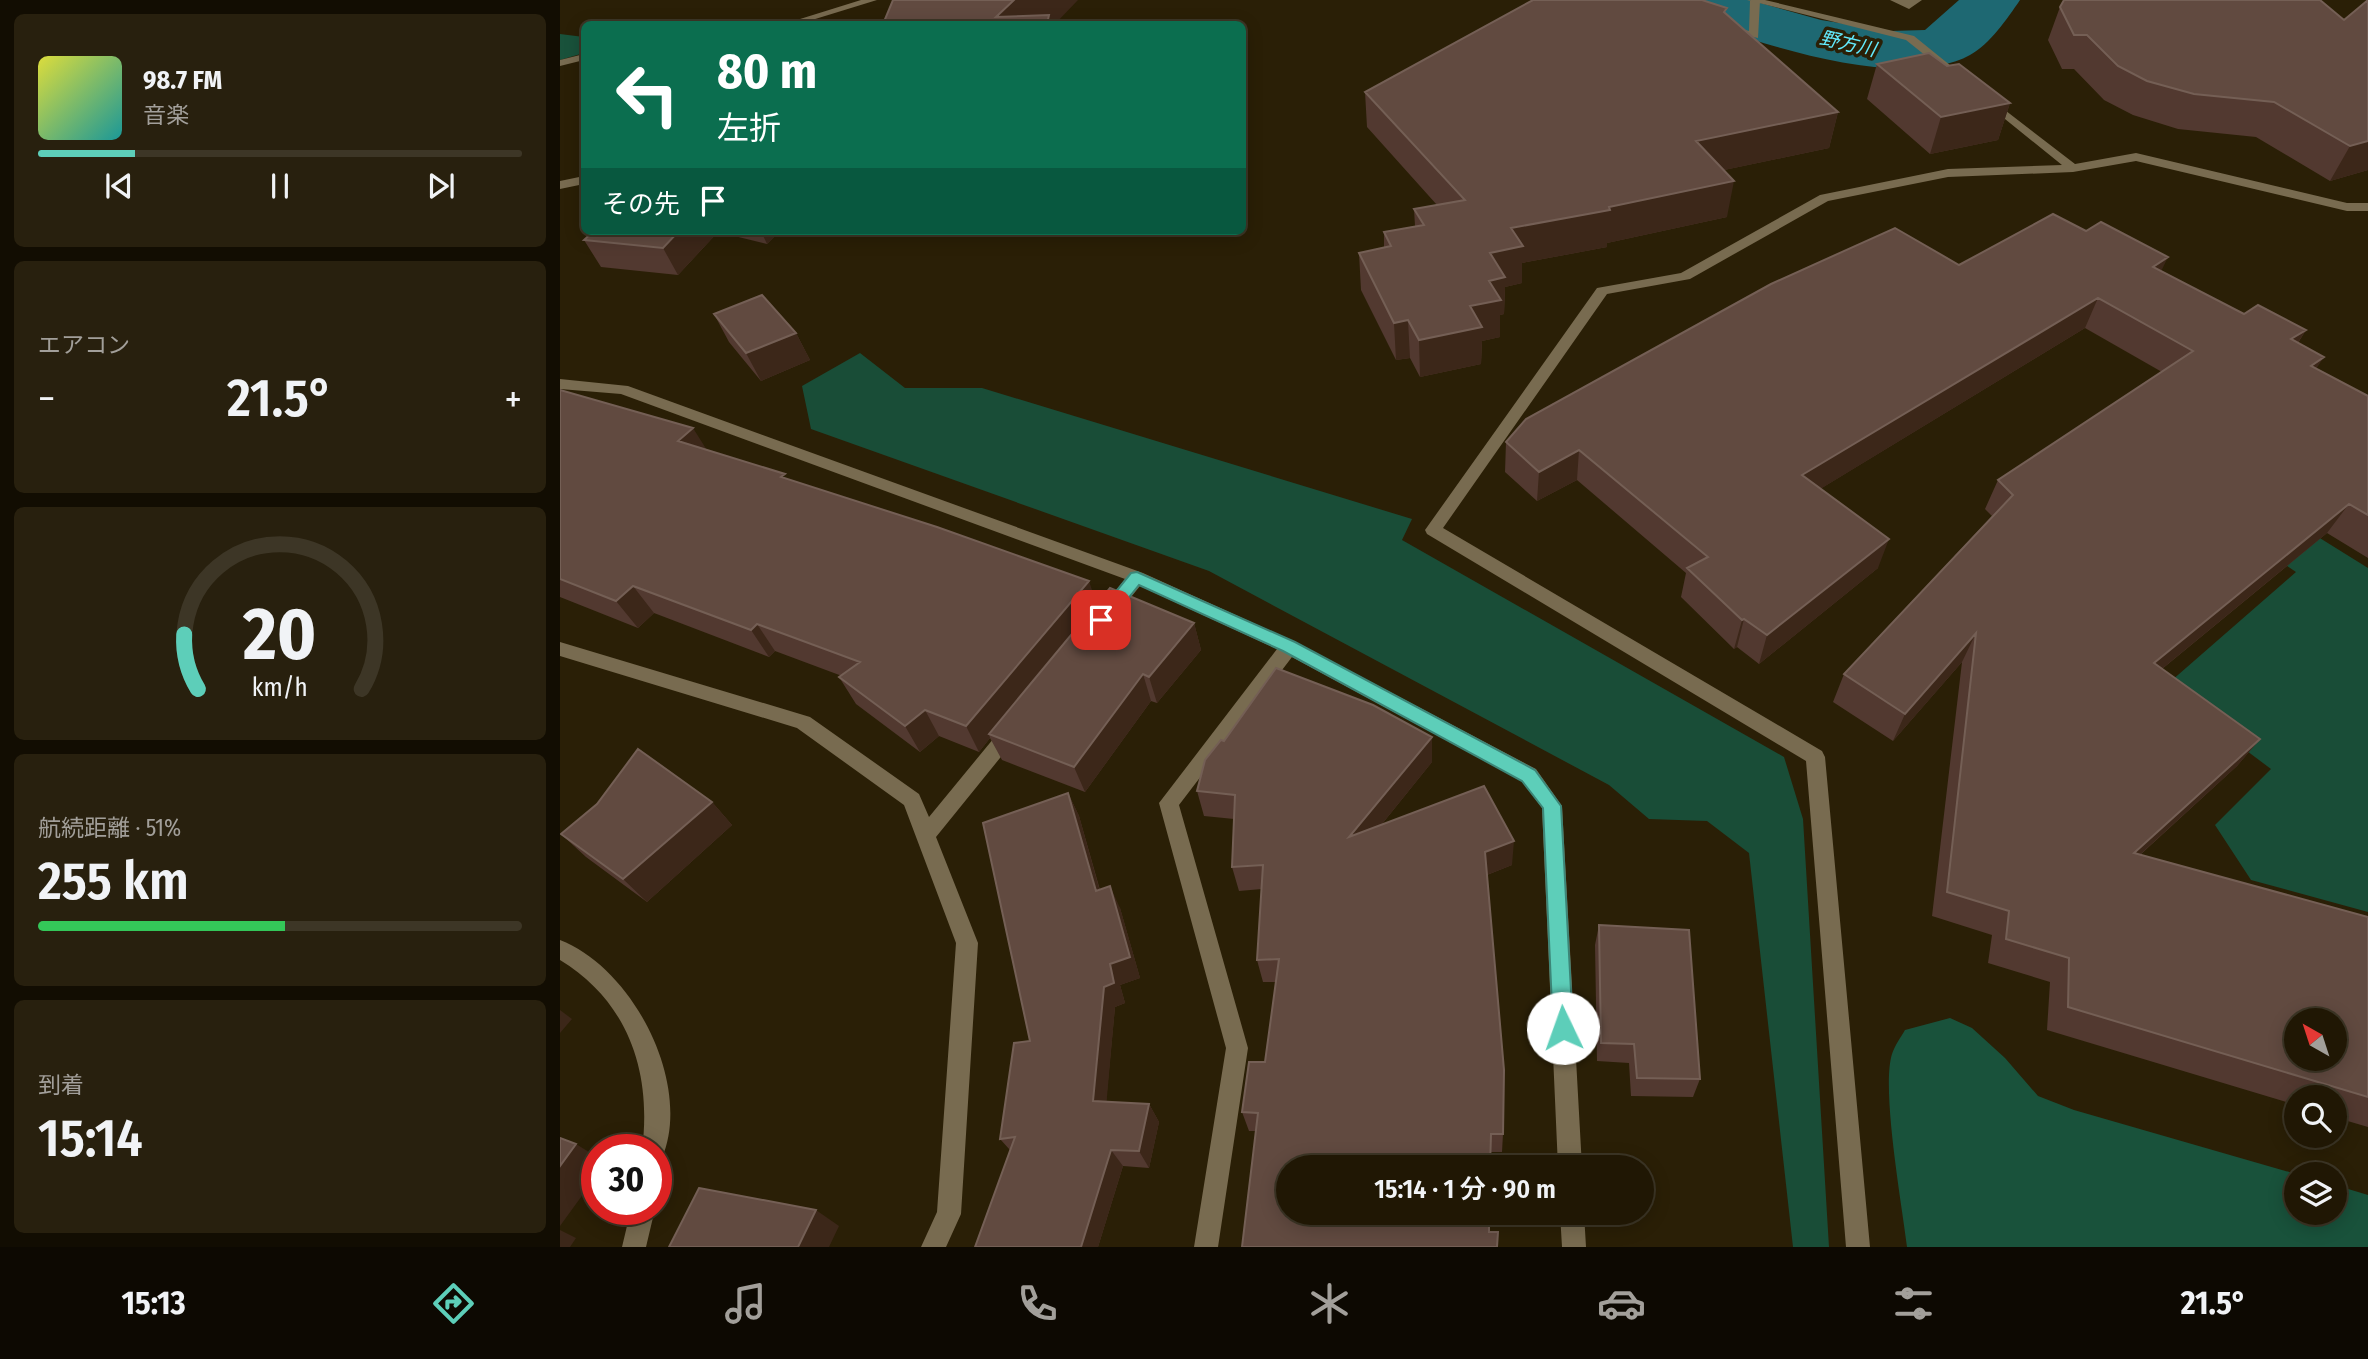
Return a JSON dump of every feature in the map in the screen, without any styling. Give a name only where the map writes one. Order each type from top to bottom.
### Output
[{"type":"street","points":[[799,21],[872,0]]},
{"type":"street","points":[[1795,9],[1804,0]]},
{"type":"street","points":[[1895,0],[1909,6],[1917,0]]},
{"type":"street","points":[[1717,26],[1754,36],[1754,1],[1795,9],[1910,38],[1958,76]]},
{"type":"street","points":[[560,63],[581,58]]},
{"type":"street","points":[[1979,93],[2073,168]]},
{"type":"street","points":[[1858,1247],[1815,757],[1433,530],[1602,291],[1685,276],[1824,198],[1948,173],[2073,168],[2136,157],[2347,207],[2368,207]]},
{"type":"street","points":[[560,185],[581,181]]},
{"type":"street","points":[[560,384],[624,389],[1137,577],[1289,647],[1528,775],[1552,806],[1569,1155]]},
{"type":"street","points":[[569,401],[588,387]]},
{"type":"street","points":[[1093,631],[1137,577]]},
{"type":"street","points":[[1206,1247],[1237,1048],[1169,803],[1289,647]]},
{"type":"street","points":[[560,649],[803,722],[912,800],[967,943],[949,1214],[933,1247]]},
{"type":"street","points":[[926,835],[1022,717]]},
{"type":"street","points":[[560,950],[598,976],[623,1002],[646,1044],[658,1125],[657,1134]]},
{"type":"street","points":[[634,1247],[639,1225]]},
{"type":"street","points":[[1573,1225],[1574,1247]]},
{"type":"green space","points":[[560,34],[581,37],[581,54],[560,60]]},
{"type":"green space","points":[[860,353],[905,388],[982,388],[1412,519],[1402,540],[1784,757],[1803,819],[1829,1247],[1793,1247],[1749,853],[1707,821],[1649,819],[1609,785],[1209,571],[811,429],[802,386]]},
{"type":"green space","points":[[2228,481],[2368,568],[2368,912],[2251,880],[2215,825],[2271,769],[2163,688],[2296,572],[2198,506]]},
{"type":"green space","points":[[1950,1018],[1972,1028],[2005,1058],[2038,1096],[2074,1110],[2284,1171],[2284,1225],[2347,1225],[2347,1189],[2368,1195],[2368,1247],[1907,1247],[1889,1093],[1892,1054],[1905,1030]]},
{"type":"building","points":[[893,0],[1014,0],[996,17],[1049,15],[1048,21],[884,21]]},
{"type":"building","points":[[1533,0],[1702,0],[1727,8],[1724,12],[1838,112],[1696,141],[1734,181],[1609,207],[1610,210],[1511,228],[1523,246],[1490,253],[1505,277],[1489,281],[1501,300],[1470,306],[1482,327],[1419,340],[1408,320],[1394,323],[1359,253],[1391,246],[1384,232],[1424,225],[1414,209],[1465,200],[1365,92]]},
{"type":"building","points":[[2064,0],[2320,0],[2344,20],[2368,0],[2368,141],[2350,146],[2274,102],[2194,94],[2147,81],[2118,66],[2087,35],[2074,35],[2060,7]]},
{"type":"building","points":[[1929,53],[1947,66],[1959,64],[2010,103],[1941,117],[1877,64]]},
{"type":"building","points":[[2053,214],[2086,231],[2101,222],[2168,257],[2153,267],[2244,314],[2258,305],[2306,330],[2291,339],[2324,357],[2311,366],[2368,396],[2368,515],[2349,504],[2154,663],[2260,739],[2134,853],[2368,917],[2368,1097],[2347,1091],[2347,1085],[2328,1085],[2068,1007],[2069,958],[2006,939],[2009,911],[1947,892],[1976,633],[1905,714],[1844,674],[2013,495],[1998,480],[2193,351],[2098,298],[1802,475],[1889,539],[1767,635],[1742,620],[1687,568],[1708,557],[1579,450],[1539,472],[1506,442],[1526,419],[1771,284],[1895,228],[1959,265]]},
{"type":"building","points":[[590,235],[675,235],[663,248],[584,240]]},
{"type":"building","points":[[762,295],[796,333],[746,353],[714,314]]},
{"type":"building","points":[[560,390],[693,428],[678,441],[785,474],[781,477],[937,527],[1089,581],[966,726],[925,710],[905,726],[839,677],[860,662],[757,624],[751,630],[633,586],[616,601],[560,579]]},
{"type":"building","points":[[1110,588],[1194,623],[1149,677],[1143,674],[1074,767],[989,734]]},
{"type":"building","points":[[1276,668],[1373,705],[1432,737],[1349,837],[1484,786],[1514,841],[1485,852],[1504,1070],[1503,1134],[1491,1134],[1490,1155],[1276,1155],[1276,1225],[1489,1225],[1489,1232],[1498,1232],[1497,1247],[1242,1247],[1258,1113],[1242,1112],[1249,1062],[1265,1062],[1279,959],[1257,960],[1263,865],[1232,867],[1235,795],[1197,791],[1205,760],[1221,740],[1224,741]]},
{"type":"building","points":[[638,749],[712,802],[623,879],[561,834],[597,804]]},
{"type":"building","points":[[1068,793],[1096,891],[1110,886],[1130,957],[1110,964],[1114,983],[1104,987],[1093,1101],[1149,1104],[1139,1151],[1111,1150],[1081,1247],[975,1247],[1015,1137],[1000,1139],[1014,1043],[1030,1041],[983,823]]},
{"type":"building","points":[[1599,925],[1689,930],[1700,1079],[1637,1078],[1634,1044],[1601,1043]]},
{"type":"building","points":[[560,1138],[576,1144],[560,1166]]},
{"type":"building","points":[[699,1188],[816,1210],[798,1247],[669,1247]]},
{"type":"waterway","name":"野方川","points":[[1690,0],[1782,29],[1855,46],[1890,50],[1920,50],[1945,44],[1964,30],[1991,0]]},
{"type":"route","points":[[1101,620],[1137,577],[1289,647],[1528,775],[1552,806],[1563,1028]]}]
